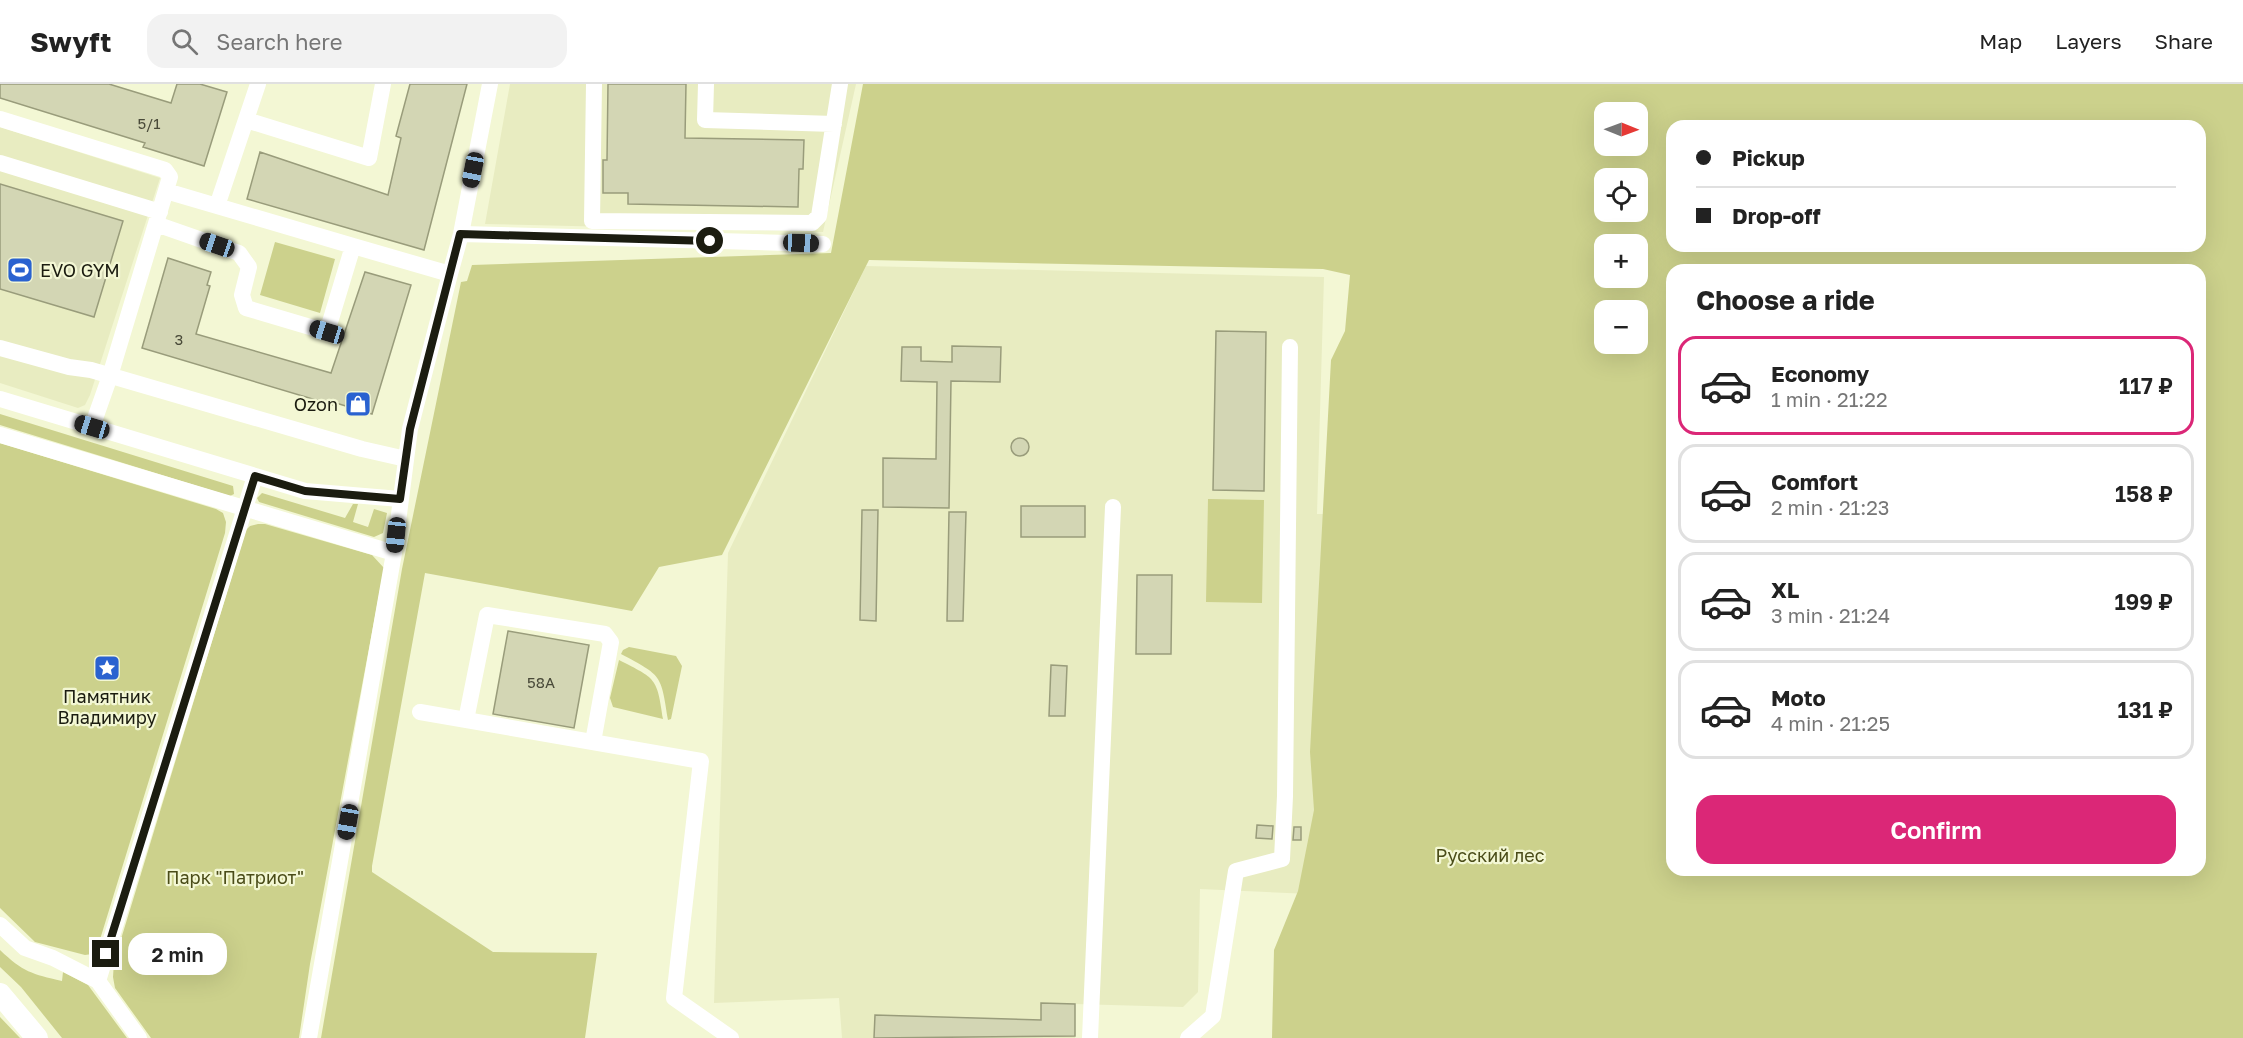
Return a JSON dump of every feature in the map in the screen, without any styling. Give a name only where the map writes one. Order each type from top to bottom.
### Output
[{"type":"main road","points":[[0,994],[37,1038]]},
{"type":"street","points":[[217,206],[258,84]]},
{"type":"street","points":[[246,120],[369,158],[383,84]]},
{"type":"street","points":[[309,1038],[394,553],[410,429],[460,234],[490,84]]},
{"type":"street","points":[[594,84],[592,221],[812,223],[819,216],[840,84]]},
{"type":"street","points":[[706,84],[705,120],[834,124]]},
{"type":"street","points":[[0,119],[165,170],[170,177],[110,376],[92,427]]},
{"type":"street","points":[[0,163],[158,218],[239,253],[249,267],[242,295],[246,308],[327,332],[353,246]]},
{"type":"street","points":[[166,192],[450,274]]},
{"type":"street","points":[[460,234],[823,244]]},
{"type":"street","points":[[1188,1038],[1213,1016],[1236,871],[1282,859],[1285,796],[1290,347]]},
{"type":"street","points":[[0,348],[110,376],[351,446],[406,459]]},
{"type":"street","points":[[0,399],[305,491],[400,499]]},
{"type":"street","points":[[0,435],[394,553]]},
{"type":"street","points":[[98,981],[255,476]]},
{"type":"street","points":[[1090,1038],[1113,507]]},
{"type":"street","points":[[466,720],[487,615],[605,634],[611,642],[593,742]]},
{"type":"street","points":[[420,712],[701,761],[674,998],[731,1038]]},
{"type":"street","points":[[0,925],[25,948],[53,958],[98,981],[139,1038]]},
{"type":"shaded area","points":[[510,84],[856,84],[823,232],[485,224]]},
{"type":"shaded area","points":[[0,127],[160,178],[90,395],[85,405],[78,408],[0,383]]},
{"type":"shaded area","points":[[866,266],[1324,277],[1317,514],[1332,514],[1310,894],[1200,889],[1198,992],[1183,1007],[1075,1004],[1075,1038],[842,1038],[839,998],[714,1003],[728,553]]},
{"type":"green space","name":"Русский лес","points":[[863,84],[2243,84],[2243,1038],[1272,1038],[1274,950],[1298,891],[1314,810],[1310,752],[1331,360],[1345,331],[1350,275],[1323,269],[869,260],[722,555],[659,567],[632,611],[425,573],[372,872],[493,952],[597,953],[585,1038],[321,1038],[402,569],[461,282],[467,281],[472,265],[831,253]]},
{"type":"green space","points":[[275,242],[335,259],[320,313],[260,295]]},
{"type":"green space","points":[[0,414],[233,486],[234,494],[230,496],[0,425]]},
{"type":"green space","points":[[0,443],[216,509],[223,513],[226,522],[225,533],[98,946],[92,954],[85,955],[35,942],[0,908]]},
{"type":"green space","points":[[262,493],[345,518],[353,504],[358,504],[353,522],[368,527],[374,509],[387,513],[383,533],[374,537],[259,502],[257,498]]},
{"type":"green space","points":[[1208,499],[1264,500],[1262,603],[1206,602]]},
{"type":"green space","name":"Парк \"Патриот\"","points":[[258,524],[265,524],[372,555],[384,568],[310,964],[299,1038],[151,1038],[115,988],[114,962],[246,530]]},
{"type":"green space","points":[[629,647],[676,656],[682,666],[671,719],[668,720],[661,685],[657,678],[645,667],[621,654]]},
{"type":"green space","points":[[619,660],[641,671],[653,681],[659,695],[663,719],[613,707],[610,698]]},
{"type":"green space","points":[[0,950],[22,968],[35,974],[62,981],[63,972],[88,985],[127,1038],[62,1038],[21,987],[0,967]]},
{"type":"green space","points":[[0,1017],[20,1038],[0,1038]]},
{"type":"building","points":[[0,84],[109,84],[171,103],[177,84],[200,84],[227,92],[204,166],[143,147],[145,143],[0,98]]},
{"type":"building","points":[[410,84],[467,84],[424,250],[247,199],[260,152],[388,195],[401,138],[396,136]]},
{"type":"building","points":[[608,84],[686,84],[685,138],[804,140],[803,169],[799,169],[798,207],[628,204],[628,193],[603,193],[603,160],[607,160]]},
{"type":"building","points":[[0,184],[123,221],[94,317],[0,289]]},
{"type":"building","points":[[168,258],[211,272],[207,285],[210,286],[196,334],[331,373],[365,272],[411,285],[372,414],[336,403],[336,406],[142,348]]},
{"type":"building","points":[[1216,331],[1266,332],[1264,491],[1213,490]]},
{"type":"building","points":[[952,346],[1001,347],[1000,382],[951,381],[949,508],[883,507],[883,458],[936,459],[937,382],[901,381],[902,347],[921,347],[921,361],[952,362]]},
{"type":"building","points":[[1020,438],[1026,441],[1029,447],[1026,453],[1020,456],[1014,453],[1011,447],[1014,441]]},
{"type":"building","points":[[1021,506],[1085,506],[1085,537],[1021,537]]},
{"type":"building","points":[[862,510],[878,510],[876,621],[860,620]]},
{"type":"building","points":[[949,512],[966,512],[963,621],[947,621]]},
{"type":"building","points":[[1137,575],[1172,575],[1171,654],[1136,654]]},
{"type":"building","points":[[508,631],[589,645],[574,728],[493,714]]},
{"type":"building","points":[[1051,665],[1067,666],[1065,716],[1049,716]]},
{"type":"building","points":[[1257,825],[1273,826],[1272,839],[1256,838]]},
{"type":"building","points":[[1294,827],[1301,827],[1301,840],[1293,840]]},
{"type":"building","points":[[1041,1003],[1075,1004],[1075,1036],[874,1038],[875,1015],[1041,1020]]},
{"type":"place","name":"EVO GYM","points":[[20,270]]},
{"type":"place","name":"Ozon","points":[[358,404]]},
{"type":"place","name":"Памятник Владимиру","points":[[107,668]]},
{"type":"route","points":[[106,954],[255,476],[305,491],[400,499],[410,429],[460,234],[710,241]]}]
